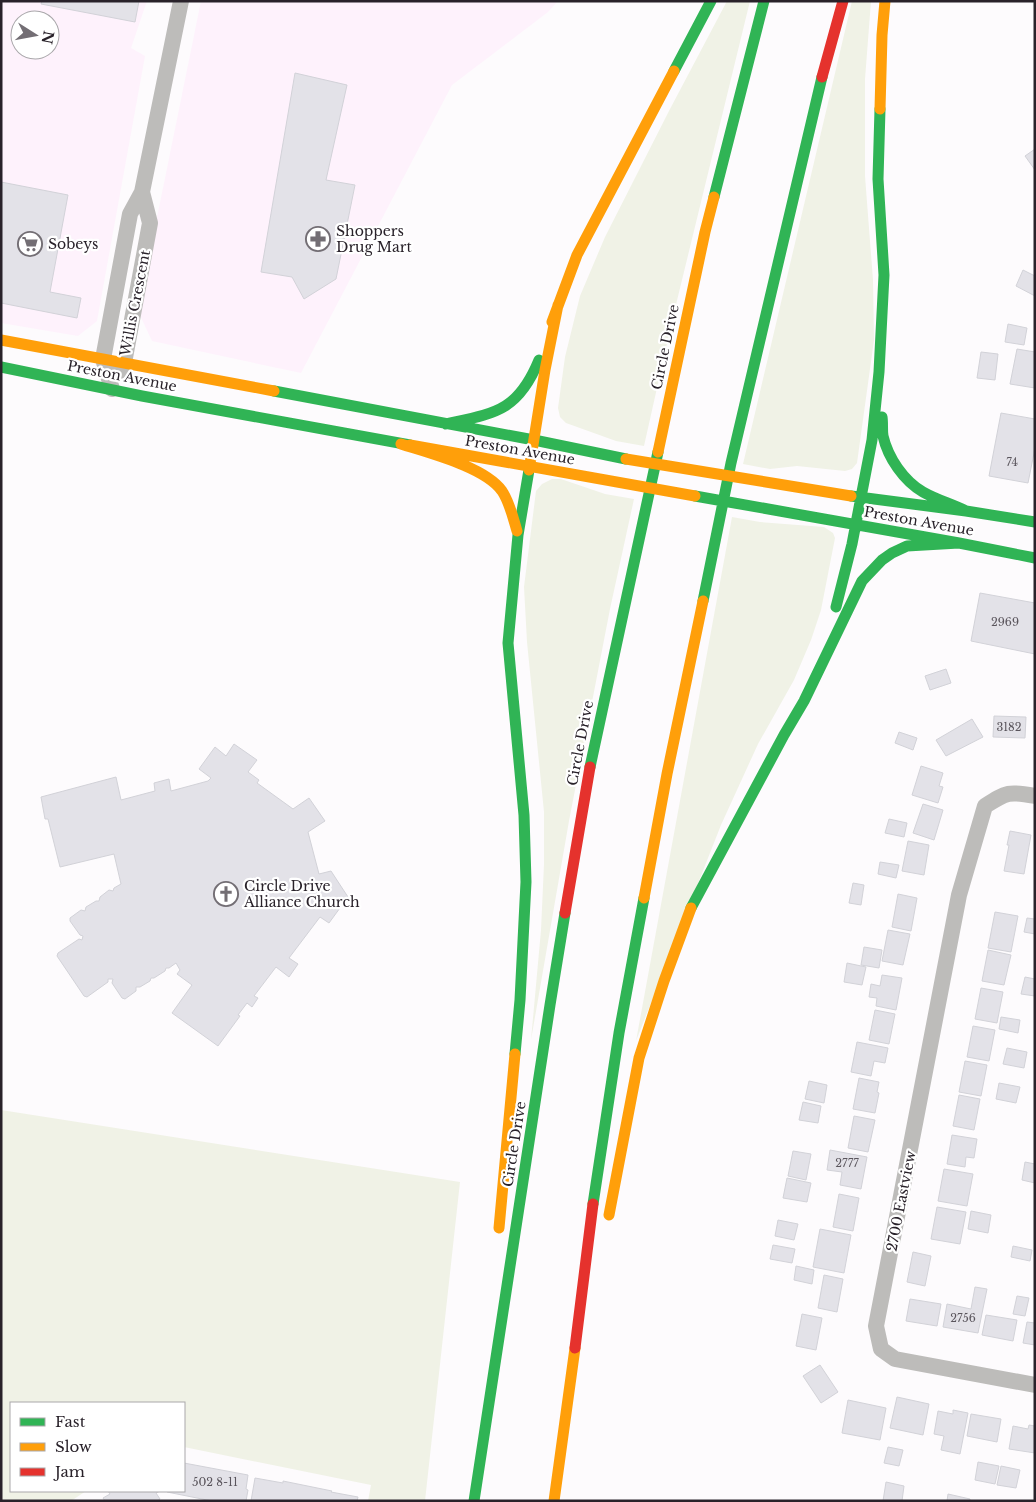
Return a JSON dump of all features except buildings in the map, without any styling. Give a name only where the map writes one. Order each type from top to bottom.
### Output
[{"type":"main road","points":[[446,424],[496,412],[515,401],[528,385],[577,255],[712,1]]},
{"type":"main road","name":"Circle Drive","points":[[474,1501],[550,1005],[591,760],[705,232],[764,1]]},
{"type":"main road","points":[[554,1501],[592,1208],[619,1033],[667,774],[732,462],[801,166],[842,1]]},
{"type":"main road","points":[[804,701],[834,617],[845,573],[872,440],[879,372],[884,275],[878,179],[882,35],[885,1]]},
{"type":"main road","points":[[497,1243],[519,1010],[526,882],[524,815],[508,643],[518,535],[545,370],[558,306]]},
{"type":"main road","name":"Preston Avenue","points":[[1,340],[534,440],[615,457],[861,498],[966,510],[1035,522]]},
{"type":"main road","name":"Preston Avenue","points":[[1,368],[401,444],[1035,558]]},
{"type":"main road","points":[[879,372],[884,436],[889,453],[899,471],[922,492],[966,510]]},
{"type":"main road","points":[[401,444],[453,462],[484,476],[496,484],[505,497],[518,535]]},
{"type":"main road","points":[[607,1226],[639,1058],[664,981],[694,901],[804,701],[862,582],[882,560],[907,546],[959,543]]},
{"type":"main road","points":[[490,1318],[494,1368]]},
{"type":"main road","points":[[563,1441],[581,1382],[586,1353]]},
{"type":"street","name":"Willis Crescent","points":[[112,389],[103,359],[130,214],[142,192],[181,1]]},
{"type":"street","name":"Willis Crescent","points":[[112,389],[124,363],[150,223],[142,192]]},
{"type":"street","name":"2700 Eastview","points":[[1035,796],[1004,794],[985,806],[959,895],[876,1326],[881,1349],[895,1359],[1035,1385]]},
{"type":"shaded area","points":[[1,1],[147,1],[131,48],[145,56],[97,321],[78,336],[1,323]]},
{"type":"shaded area","points":[[201,1],[558,1],[548,12],[452,85],[301,373],[152,341],[138,311]]},
{"type":"shaded area","points":[[727,1],[750,1],[672,321],[644,446],[616,441],[566,423],[560,417],[558,408],[565,357],[580,296],[605,237]]},
{"type":"shaded area","points":[[852,1],[871,1],[865,79],[865,176],[873,280],[874,340],[857,463],[852,469],[845,471],[797,466],[770,469],[743,464]]},
{"type":"shaded area","points":[[552,479],[561,479],[605,494],[634,499],[610,609],[569,821],[531,1040],[541,930],[544,812],[527,642],[524,587],[536,491],[542,484]]},
{"type":"shaded area","points":[[732,517],[760,522],[824,527],[833,533],[835,538],[821,610],[811,640],[794,680],[758,744],[721,825],[636,1041]]},
{"type":"shaded area","points":[[1,1110],[460,1182],[425,1501],[368,1501],[371,1485],[185,1447],[185,1402],[10,1402],[10,1492],[84,1492],[71,1501],[1,1501]]},
{"type":"traffic: fast","points":[[674,71],[711,1]]},
{"type":"traffic: fast","points":[[714,197],[764,1]]},
{"type":"traffic: fast","points":[[703,601],[731,463],[822,77]]},
{"type":"traffic: fast","points":[[836,607],[852,544],[872,440],[879,372],[884,275],[878,179],[880,109]]},
{"type":"traffic: fast","points":[[446,424],[479,417],[514,400],[523,390],[539,360]]},
{"type":"traffic: fast","points":[[1,367],[142,396],[410,445]]},
{"type":"traffic: fast","points":[[274,391],[626,459]]},
{"type":"traffic: fast","points":[[882,417],[885,444],[898,468],[909,482],[923,492],[966,511]]},
{"type":"traffic: fast","points":[[590,767],[658,452]]},
{"type":"traffic: fast","points":[[515,1054],[520,1000],[526,882],[524,815],[508,643],[518,535],[529,470]]},
{"type":"traffic: fast","points":[[695,496],[1035,558]]},
{"type":"traffic: fast","points":[[851,496],[1035,522]]},
{"type":"traffic: fast","points":[[691,908],[804,701],[862,581],[882,560],[907,546],[959,543]]},
{"type":"traffic: fast","points":[[593,1204],[619,1033],[644,898]]},
{"type":"traffic: fast","points":[[474,1501],[565,913]]},
{"type":"traffic: slow","points":[[880,109],[885,1]]},
{"type":"traffic: slow","points":[[552,322],[577,255],[674,71]]},
{"type":"traffic: slow","points":[[658,452],[714,197]]},
{"type":"traffic: slow","points":[[529,470],[545,370],[558,305]]},
{"type":"traffic: slow","points":[[1,340],[274,391]]},
{"type":"traffic: slow","points":[[401,444],[456,462],[494,482],[507,500],[517,531]]},
{"type":"traffic: slow","points":[[410,445],[695,496]]},
{"type":"traffic: slow","points":[[626,459],[851,496]]},
{"type":"traffic: slow","points":[[644,898],[667,774],[703,601]]},
{"type":"traffic: slow","points":[[609,1215],[639,1058],[664,981],[691,908]]},
{"type":"traffic: slow","points":[[499,1228],[515,1054]]},
{"type":"traffic: slow","points":[[554,1501],[575,1348]]},
{"type":"traffic: jam","points":[[822,77],[843,1]]},
{"type":"traffic: jam","points":[[565,913],[590,767]]},
{"type":"traffic: jam","points":[[575,1348],[593,1204]]},
{"type":"place","name":"Shoppers Drug Mart","points":[[318,239]]},
{"type":"place","name":"Sobeys","points":[[30,244]]},
{"type":"place","name":"Circle Drive Alliance Church","points":[[226,894]]}]
